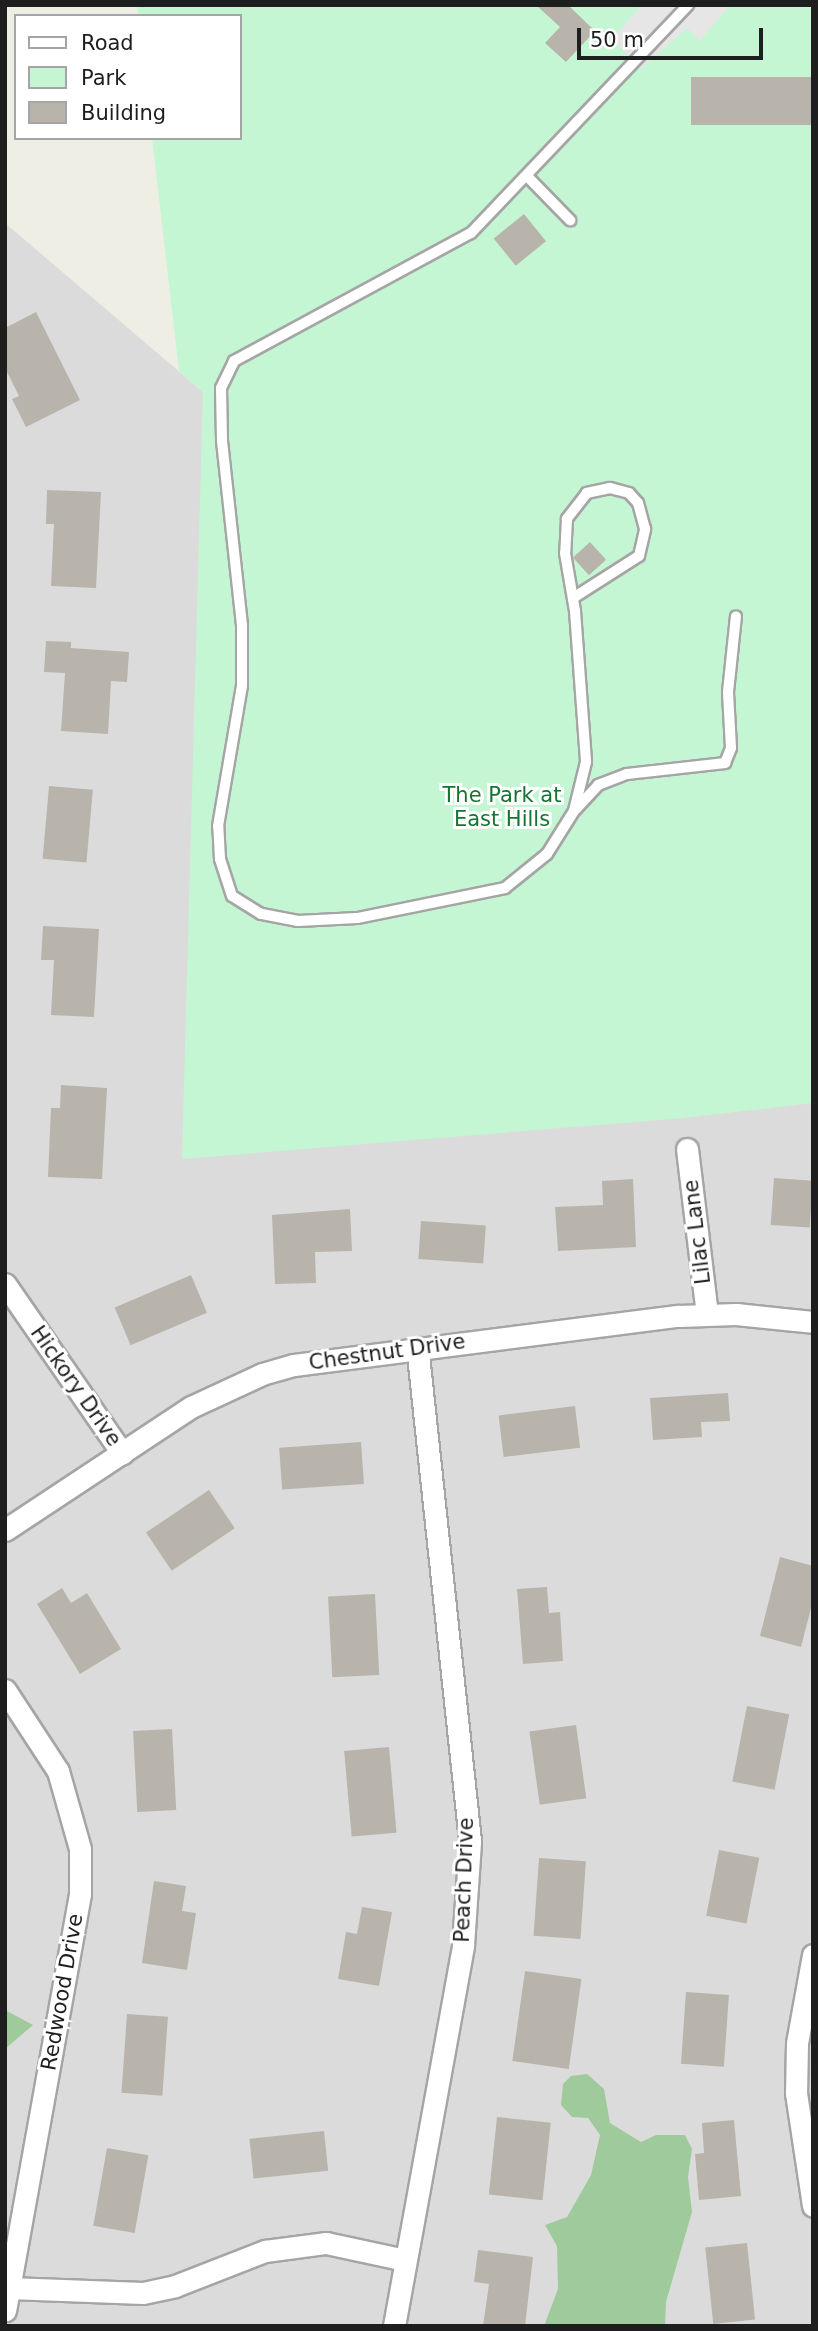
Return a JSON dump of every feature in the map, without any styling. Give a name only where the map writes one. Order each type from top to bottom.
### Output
[{"type":"street","name":"Lilac Lane","points":[[687,1149],[707,1314]]},
{"type":"street","name":"Hickory Drive","points":[[5,1284],[122,1454]]},
{"type":"street","name":"Chestnut Drive","points":[[5,1530],[191,1407],[262,1374],[326,1359],[707,1314],[813,1322]]},
{"type":"street","name":"Peach Drive","points":[[394,2326],[463,1945],[470,1841],[416,1348]]},
{"type":"street","name":"Redwood Drive","points":[[5,1690],[58,1771],[80,1849],[80,1894],[5,2309]]},
{"type":"street","points":[[813,1955],[797,2043],[796,2093],[813,2206]]},
{"type":"street","points":[[9,2288],[111,2295],[144,2293],[175,2286],[265,2251],[326,2244],[405,2260]]},
{"type":"lane","points":[[688,5],[471,233],[234,360],[221,388],[227,505],[242,625],[242,685],[223,782],[220,859],[232,896],[261,914],[298,921],[356,918],[505,888],[547,854],[574,811],[598,785],[627,775],[725,763],[730,748],[728,692],[736,616]]},
{"type":"lane","points":[[527,176],[570,220]]},
{"type":"lane","points":[[573,598],[639,556],[645,529],[638,503],[629,492],[601,489],[574,506],[565,534],[586,762],[574,811]]},
{"type":"shaded area","points":[[642,5],[730,5],[700,41],[687,28],[641,69],[612,39]]},
{"type":"shaded area","points":[[5,223],[203,392],[813,1103],[813,2326],[5,2326]]},
{"type":"green space","name":"The Park at East Hills","points":[[137,5],[813,5],[813,1103],[683,1118],[182,1159],[203,392],[179,371],[152,140],[242,140],[242,14],[138,14]]},
{"type":"green space","points":[[5,2010],[33,2025],[5,2049]]},
{"type":"green space","points":[[587,2074],[604,2089],[610,2123],[641,2142],[656,2135],[685,2135],[692,2149],[688,2177],[692,2212],[666,2302],[665,2326],[544,2326],[558,2289],[557,2246],[545,2225],[567,2217],[591,2175],[600,2135],[588,2118],[572,2117],[561,2105],[563,2084],[571,2076]]},
{"type":"building","points":[[536,5],[568,5],[595,31],[566,62],[545,43],[560,27]]},
{"type":"building","points":[[691,77],[813,77],[813,125],[691,125]]},
{"type":"building","points":[[524,214],[546,241],[516,266],[494,239]]},
{"type":"building","points":[[36,312],[80,400],[26,427],[12,399],[19,396],[5,368],[5,328]]},
{"type":"building","points":[[47,490],[101,492],[96,588],[51,586],[54,524],[46,524]]},
{"type":"building","points":[[590,542],[606,560],[589,575],[573,557]]},
{"type":"building","points":[[46,641],[71,642],[71,648],[129,652],[127,682],[111,681],[108,734],[61,731],[65,673],[44,672]]},
{"type":"building","points":[[49,786],[93,790],[86,863],[43,859]]},
{"type":"building","points":[[43,926],[99,929],[94,1017],[51,1015],[54,960],[41,960]]},
{"type":"building","points":[[61,1085],[107,1088],[102,1179],[48,1177],[51,1108],[60,1108]]},
{"type":"building","points":[[774,1178],[813,1181],[810,1228],[771,1225]]},
{"type":"building","points":[[633,1179],[636,1247],[558,1251],[555,1207],[603,1205],[602,1181]]},
{"type":"building","points":[[350,1209],[352,1251],[315,1252],[316,1283],[275,1284],[272,1215]]},
{"type":"building","points":[[421,1221],[486,1226],[483,1263],[418,1259]]},
{"type":"building","points":[[191,1275],[207,1313],[131,1345],[115,1307]]},
{"type":"building","points":[[728,1393],[730,1421],[701,1422],[702,1437],[653,1440],[650,1398]]},
{"type":"building","points":[[575,1406],[580,1448],[504,1457],[499,1415]]},
{"type":"building","points":[[361,1442],[364,1484],[282,1490],[279,1448]]},
{"type":"building","points":[[209,1490],[235,1528],[172,1571],[146,1532]]},
{"type":"building","points":[[780,1557],[813,1566],[813,1600],[801,1647],[760,1636]]},
{"type":"building","points":[[547,1587],[549,1613],[560,1612],[563,1661],[523,1664],[517,1589]]},
{"type":"building","points":[[62,1588],[71,1603],[87,1593],[121,1649],[80,1674],[37,1604]]},
{"type":"building","points":[[375,1594],[379,1675],[332,1677],[328,1596]]},
{"type":"building","points":[[747,1706],[789,1714],[775,1790],[732,1782]]},
{"type":"building","points":[[576,1725],[586,1798],[540,1805],[529,1732]]},
{"type":"building","points":[[172,1729],[176,1810],[137,1812],[133,1731]]},
{"type":"building","points":[[389,1747],[396,1833],[352,1837],[344,1751]]},
{"type":"building","points":[[719,1850],[759,1858],[746,1924],[706,1916]]},
{"type":"building","points":[[539,1858],[586,1861],[580,1939],[534,1936]]},
{"type":"building","points":[[154,1881],[186,1886],[182,1911],[196,1913],[187,1970],[142,1963]]},
{"type":"building","points":[[362,1907],[392,1912],[379,1986],[338,1979],[346,1932],[357,1934]]},
{"type":"building","points":[[525,1971],[581,1979],[569,2069],[512,2061]]},
{"type":"building","points":[[686,1992],[729,1995],[724,2067],[681,2064]]},
{"type":"building","points":[[127,2014],[168,2017],[162,2096],[121,2093]]},
{"type":"building","points":[[497,2117],[551,2123],[543,2200],[489,2195]]},
{"type":"building","points":[[734,2120],[741,2196],[699,2200],[695,2154],[704,2153],[702,2123]]},
{"type":"building","points":[[324,2131],[328,2171],[254,2179],[249,2139]]},
{"type":"building","points":[[107,2148],[148,2155],[135,2233],[93,2226]]},
{"type":"building","points":[[747,2243],[755,2320],[713,2324],[705,2247]]},
{"type":"building","points":[[478,2250],[533,2257],[525,2326],[483,2326],[489,2284],[474,2282]]}]
